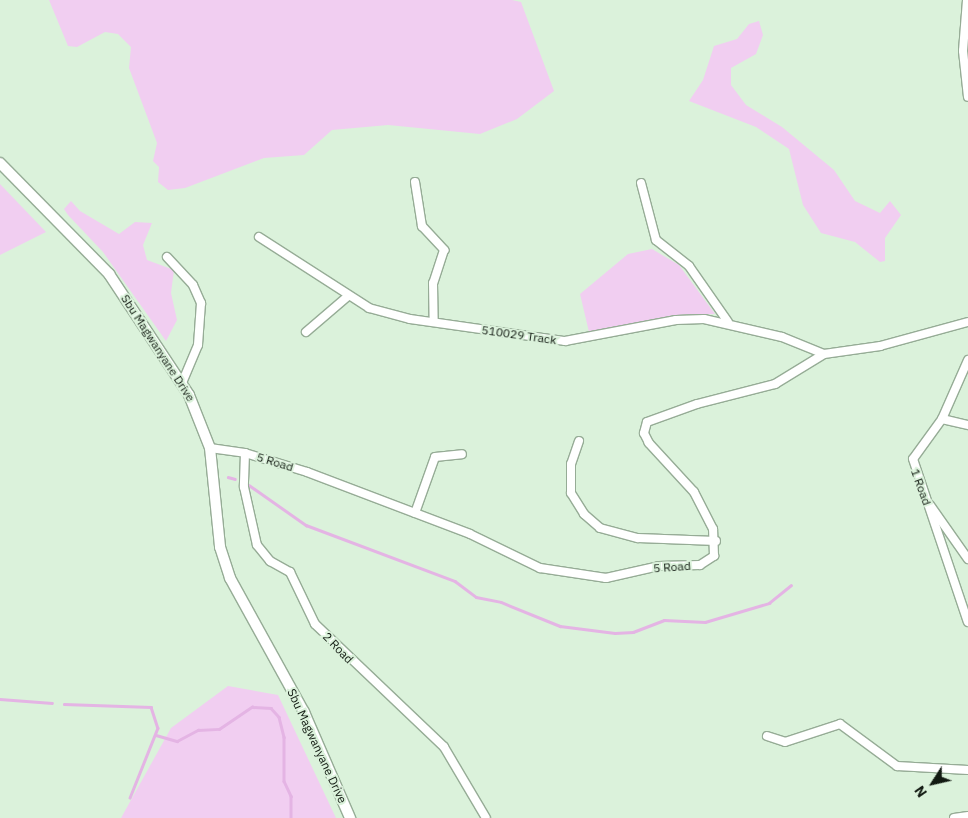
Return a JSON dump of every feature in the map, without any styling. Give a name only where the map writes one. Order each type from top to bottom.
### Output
[{"type":"main road","name":"Sbu Magwanyane Drive","points":[[0,163],[109,274],[182,383],[210,448],[220,547],[230,578],[304,712],[350,818]]},
{"type":"street","points":[[967,0],[966,69],[968,97]]},
{"type":"street","points":[[415,182],[422,226],[444,250],[432,283],[434,322]]},
{"type":"street","points":[[641,183],[656,240],[689,266],[728,322]]},
{"type":"street","name":"510029 Track","points":[[259,237],[348,296],[382,312],[434,322],[565,341],[676,320],[728,322],[824,354]]},
{"type":"street","points":[[167,257],[192,285],[201,303],[198,345],[182,383]]},
{"type":"street","points":[[306,332],[348,296]]},
{"type":"street","points":[[579,441],[571,464],[571,493],[584,514],[600,528],[638,538],[716,541],[707,510],[649,443],[645,425],[697,404],[775,384],[824,354],[880,346],[968,322]]},
{"type":"street","name":"1 Road","points":[[968,360],[942,419],[912,459],[968,622]]},
{"type":"street","points":[[942,419],[968,425]]},
{"type":"street","name":"5 Road","points":[[210,448],[245,453],[414,513],[540,568],[606,578],[659,566],[700,565],[714,556],[716,541]]},
{"type":"street","name":"2 Road","points":[[245,453],[244,487],[257,545],[270,561],[290,572],[315,624],[444,746],[483,817]]},
{"type":"street","points":[[414,513],[436,456],[462,454]]},
{"type":"street","points":[[925,500],[968,559]]},
{"type":"street","points":[[767,736],[785,742],[840,724],[897,766],[968,770]]},
{"type":"street","points":[[954,818],[968,816]]},
{"type":"shaded area","points":[[49,0],[512,0],[521,2],[554,91],[517,119],[480,134],[388,125],[332,130],[304,155],[264,158],[185,188],[168,190],[158,182],[159,167],[153,161],[157,143],[129,68],[131,47],[118,34],[105,32],[77,47],[68,46]]},
{"type":"shaded area","points":[[759,21],[763,35],[756,54],[731,68],[731,85],[746,105],[782,127],[834,170],[855,201],[880,213],[890,201],[901,215],[885,238],[885,261],[880,262],[855,242],[821,233],[803,205],[789,149],[756,127],[689,101],[703,80],[714,46],[737,39],[749,24]]},
{"type":"shaded area","points":[[0,184],[46,232],[0,255]]},
{"type":"shaded area","points":[[71,201],[80,211],[119,234],[135,222],[152,223],[143,245],[147,260],[174,270],[171,293],[177,320],[166,341],[103,252],[68,215],[64,209]]},
{"type":"shaded area","points":[[652,249],[679,265],[715,314],[675,315],[589,332],[580,294],[628,254]]},
{"type":"shaded area","points":[[228,686],[278,695],[336,818],[121,818],[171,728]]},
{"type":"waterway","points":[[228,477],[235,479]]},
{"type":"waterway","points":[[249,485],[306,525],[455,581],[476,597],[501,602],[560,626],[615,633],[633,632],[664,620],[705,622],[769,603],[791,585]]},
{"type":"waterway","points":[[0,699],[52,703]]},
{"type":"waterway","points":[[64,704],[151,707],[158,728],[130,798]]},
{"type":"waterway","points":[[156,735],[177,741],[198,730],[219,729],[252,707],[271,708],[279,717],[284,737],[284,781],[291,796],[291,818]]}]
